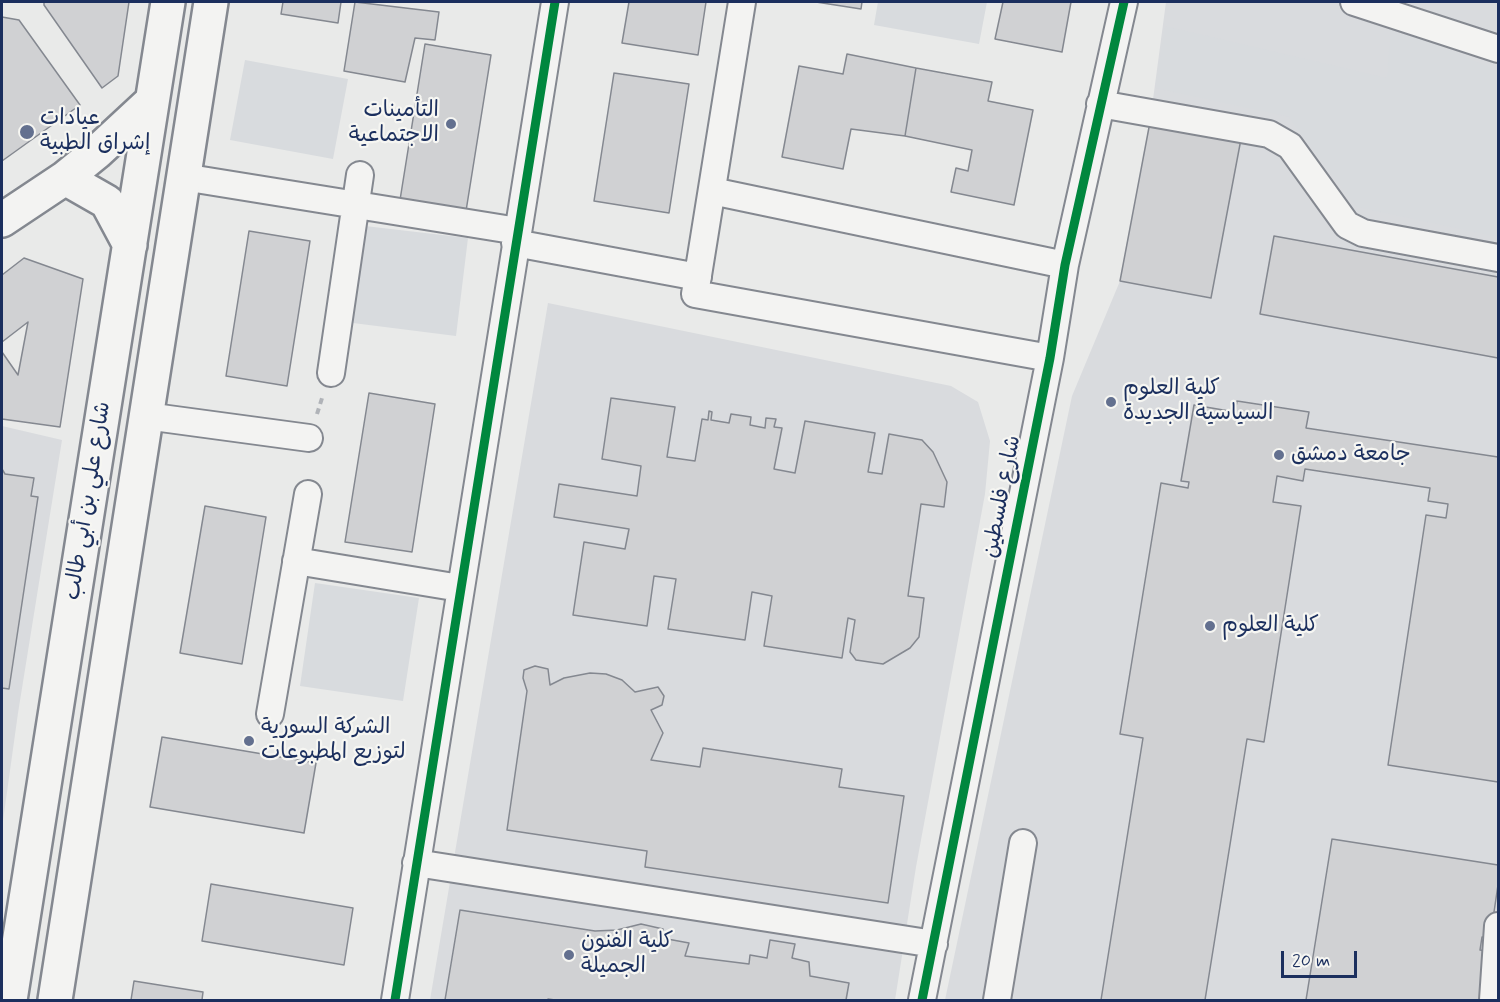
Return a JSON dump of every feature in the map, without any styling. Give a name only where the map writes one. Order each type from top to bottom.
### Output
[{"type":"main road","name":"شارع علي بن أبي طالب","points":[[10,1000],[168,2]]},
{"type":"main road","name":"شارع علي بن أبي طالب","points":[[55,1000],[211,2]]},
{"type":"main road","points":[[2,220],[65,178],[152,101]]},
{"type":"main road","points":[[65,178],[107,202],[130,244]]},
{"type":"street","points":[[395,1000],[555,2]]},
{"type":"street","points":[[697,285],[742,2]]},
{"type":"street","name":"شارع فلسطين","points":[[922,1000],[1050,358],[1065,266],[1124,2]]},
{"type":"street","points":[[1354,2],[1498,49]]},
{"type":"street","points":[[1101,104],[1269,134],[1290,146],[1347,225],[1363,233],[1498,258]]},
{"type":"street","points":[[331,373],[360,175]]},
{"type":"street","points":[[183,177],[355,205],[517,237],[697,285],[1050,358]]},
{"type":"street","points":[[712,191],[1065,266]]},
{"type":"street","points":[[146,416],[309,438]]},
{"type":"street","points":[[270,714],[308,494]]},
{"type":"street","points":[[296,561],[460,588]]},
{"type":"street","points":[[997,1000],[1023,843]]},
{"type":"street","points":[[417,863],[934,944]]},
{"type":"street","points":[[1492,1000],[1498,926]]},
{"type":"shaded area","points":[[878,2],[987,2],[979,44],[874,25]]},
{"type":"shaded area","name":"جامعة دمشق","points":[[1166,2],[1498,2],[1498,1000],[945,1000],[1072,396],[1120,281],[1150,122]]},
{"type":"shaded area","points":[[1391,24],[1498,71],[1498,237],[1357,207],[1289,117],[1155,88],[1165,26],[1387,78]]},
{"type":"shaded area","points":[[245,60],[348,79],[333,159],[230,140]]},
{"type":"shaded area","points":[[365,226],[468,238],[456,336],[353,323]]},
{"type":"shaded area","points":[[548,303],[951,386],[978,402],[990,441],[985,494],[916,867],[895,1000],[430,1000]]},
{"type":"shaded area","points":[[2,426],[62,440],[2,828]]},
{"type":"shaded area","points":[[315,583],[419,598],[403,701],[300,686]]},
{"type":"building","points":[[44,2],[129,2],[118,76],[102,88]]},
{"type":"building","points":[[283,2],[341,2],[338,23],[281,14]]},
{"type":"building","points":[[355,2],[439,12],[435,40],[415,38],[405,82],[344,71]]},
{"type":"building","points":[[629,2],[706,2],[698,55],[622,43]]},
{"type":"building","points":[[816,2],[862,2],[861,9]]},
{"type":"building","points":[[1003,2],[1071,2],[1062,52],[995,39]]},
{"type":"building","points":[[2,17],[19,20],[80,105],[2,161]]},
{"type":"building","points":[[425,44],[491,55],[466,211],[400,200]]},
{"type":"building","points":[[847,54],[916,68],[905,136],[851,129],[843,169],[782,157],[799,66],[843,74]]},
{"type":"building","points":[[916,68],[992,82],[988,101],[1033,110],[1014,205],[951,192],[956,168],[968,171],[972,150],[905,136]]},
{"type":"building","points":[[614,73],[689,84],[669,213],[594,201]]},
{"type":"building","points":[[1150,122],[1241,139],[1211,298],[1120,281]]},
{"type":"building","points":[[249,231],[310,241],[287,386],[226,376]]},
{"type":"building","points":[[1274,236],[1498,277],[1498,358],[1260,314]]},
{"type":"building","points":[[24,258],[83,279],[60,427],[2,419],[2,352],[18,375],[28,322],[2,342],[2,275]]},
{"type":"building","points":[[369,393],[435,404],[412,552],[345,542]]},
{"type":"building","points":[[611,398],[675,407],[667,457],[695,461],[702,419],[708,420],[709,411],[712,412],[711,420],[729,423],[731,414],[751,417],[750,425],[765,428],[766,418],[776,419],[774,427],[782,428],[774,469],[795,473],[805,421],[875,433],[868,472],[882,474],[889,434],[922,440],[933,452],[947,482],[944,507],[921,504],[908,596],[924,598],[919,637],[910,648],[883,664],[856,660],[850,652],[855,620],[848,618],[842,658],[764,646],[772,596],[752,592],[745,640],[668,629],[676,579],[654,576],[647,626],[573,615],[584,542],[625,549],[629,529],[554,517],[559,484],[637,496],[641,466],[602,459]]},
{"type":"building","name":"كلية العلوم","points":[[1237,401],[1309,412],[1306,428],[1498,457],[1498,782],[1388,765],[1426,515],[1446,518],[1448,504],[1428,501],[1430,488],[1305,469],[1303,481],[1277,476],[1273,502],[1301,506],[1264,742],[1247,739],[1205,1000],[1101,1000],[1143,738],[1120,734],[1161,483],[1188,488],[1189,482],[1181,481],[1194,405],[1235,412]]},
{"type":"building","points":[[2,469],[5,474],[34,478],[31,496],[38,497],[9,689],[2,688]]},
{"type":"building","points":[[205,506],[266,517],[242,664],[180,653]]},
{"type":"building","points":[[535,666],[548,669],[550,685],[564,678],[590,673],[606,674],[622,680],[635,692],[658,687],[664,696],[662,705],[651,710],[663,733],[651,760],[700,767],[703,748],[842,769],[839,787],[904,796],[888,903],[645,867],[647,851],[507,830],[527,691],[523,678],[524,670]]},
{"type":"building","points":[[162,737],[316,763],[304,833],[150,807]]},
{"type":"building","points":[[1332,839],[1498,865],[1498,885],[1490,939],[1482,937],[1480,950],[1491,952],[1483,1000],[1306,1000]]},
{"type":"building","points":[[211,884],[353,908],[344,965],[202,941]]},
{"type":"building","name":"كلية الفنون الجميلة","points":[[460,910],[595,931],[617,930],[641,924],[663,929],[662,938],[689,943],[685,956],[749,964],[750,955],[767,958],[770,940],[795,944],[792,958],[809,962],[810,976],[849,983],[846,1000],[445,1000]]},
{"type":"building","points":[[134,981],[203,992],[202,1000],[131,1000]]},
{"type":"cycle path","points":[[395,1000],[555,2]]},
{"type":"cycle path","points":[[922,1000],[1050,358],[1065,265],[1124,2]]},
{"type":"place","name":"التأمينات الاجتماعية","points":[[451,124]]},
{"type":"place","name":"عيادات إشراق الطبية","points":[[27,132]]},
{"type":"place","name":"كلية العلوم السياسية الجديدة","points":[[1111,402]]},
{"type":"place","name":"جامعة دمشق","points":[[1279,455]]},
{"type":"place","name":"كلية العلوم","points":[[1210,626]]},
{"type":"place","name":"الشركة السورية لتوزيع المطبوعات","points":[[249,741]]},
{"type":"place","name":"كلية الفنون الجميلة","points":[[569,955]]}]
